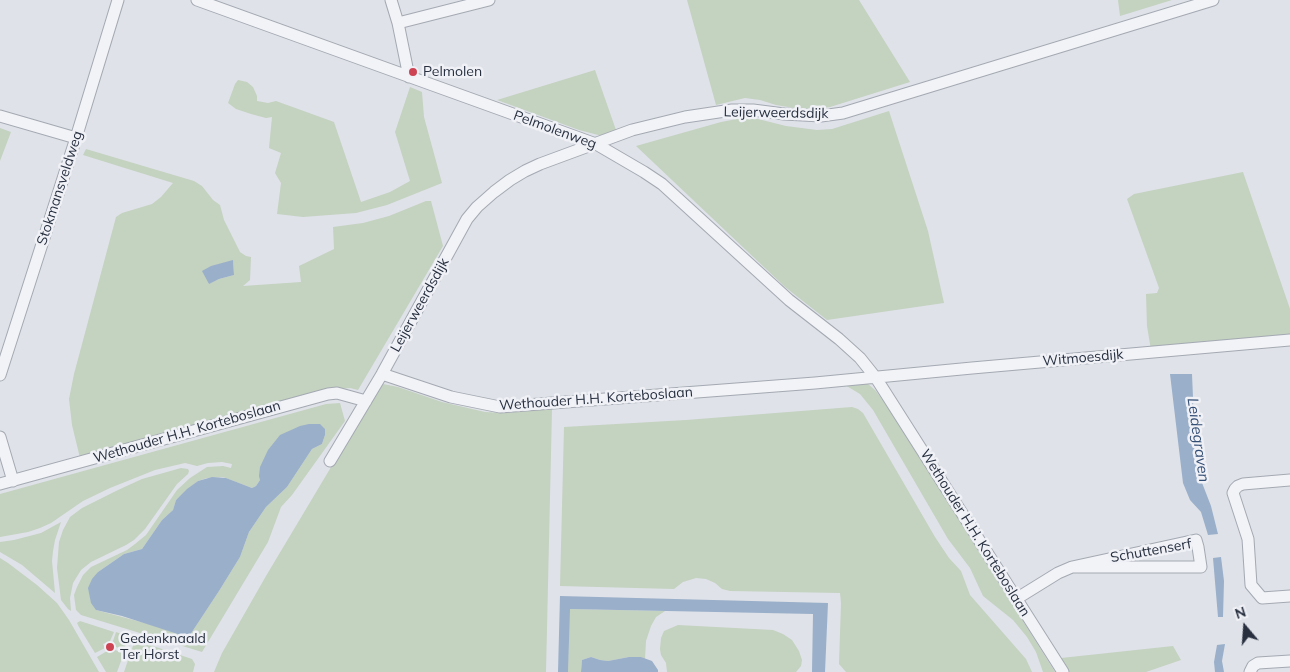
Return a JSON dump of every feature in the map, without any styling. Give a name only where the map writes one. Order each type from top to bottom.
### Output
[{"type":"street","name":"Stokmansveldweg","points":[[0,375],[118,0]]},
{"type":"street","name":"Pelmolenweg","points":[[197,0],[596,144],[662,184],[789,300],[860,358],[876,378]]},
{"type":"street","points":[[391,0],[398,23],[409,77]]},
{"type":"street","points":[[398,23],[489,0]]},
{"type":"street","name":"Leijerweerdsdijk","points":[[382,374],[462,228],[477,207],[494,192],[525,171],[540,164],[632,130],[673,120],[732,110],[820,116],[843,113],[1213,0]]},
{"type":"street","points":[[0,116],[76,138]]},
{"type":"street","name":"Witmoesdijk","points":[[876,378],[1290,340]]},
{"type":"street","points":[[330,461],[382,374]]},
{"type":"street","name":"Wethouder H.H. Korteboslaan","points":[[382,374],[451,397],[500,407],[876,378],[1063,672]]},
{"type":"street","name":"Wethouder H.H. Korteboslaan","points":[[0,484],[328,394],[337,393],[366,401]]},
{"type":"street","points":[[0,438],[13,481]]},
{"type":"street","points":[[1290,480],[1244,484],[1238,486],[1233,493],[1248,539],[1251,585],[1262,598],[1290,596]]},
{"type":"street","name":"Schuttenserf","points":[[1016,599],[1058,573],[1072,567],[1196,540],[1201,567],[1072,567]]},
{"type":"street","points":[[1250,672],[1258,663],[1290,660]]},
{"type":"green space","points":[[687,0],[859,0],[910,82],[830,107],[816,109],[800,109],[745,98],[716,105]]},
{"type":"green space","points":[[1118,0],[1172,0],[1120,16]]},
{"type":"green space","points":[[595,70],[616,130],[602,136],[579,130],[497,100]]},
{"type":"green space","points":[[238,80],[247,82],[253,87],[257,101],[268,103],[276,101],[334,122],[361,202],[390,192],[410,181],[395,132],[410,87],[422,92],[424,117],[442,183],[387,205],[356,213],[303,217],[277,214],[281,183],[275,173],[281,153],[269,148],[272,117],[266,118],[251,114],[236,109],[228,103]]},
{"type":"green space","points":[[889,111],[928,231],[944,303],[827,320],[785,287],[636,146],[742,118],[754,118],[786,126],[817,130],[832,129]]},
{"type":"green space","points":[[0,128],[11,132],[0,161]]},
{"type":"green space","points":[[86,149],[194,181],[202,186],[213,200],[220,205],[224,220],[240,252],[251,257],[250,280],[243,286],[301,282],[299,266],[334,249],[333,227],[363,223],[389,216],[426,201],[431,201],[443,246],[358,390],[350,388],[329,390],[80,458],[72,425],[69,399],[116,217],[122,213],[152,204],[173,183],[83,155]],"holes":[[[233,260],[234,275],[219,279],[208,284]]]},
{"type":"green space","points":[[1243,172],[1290,309],[1290,337],[1151,350],[1147,326],[1146,294],[1157,293],[1159,288],[1127,199],[1134,194]]},
{"type":"green space","points":[[867,383],[876,391],[892,413],[1055,672],[1043,672],[1036,652],[1027,637],[1013,620],[983,596],[970,568],[948,539],[873,410],[860,394],[845,385]]},
{"type":"green space","points":[[383,384],[398,387],[442,402],[485,412],[504,413],[552,409],[546,672],[214,672],[222,653],[266,576]]},
{"type":"green space","points":[[340,403],[345,421],[292,495],[281,507],[268,542],[202,652],[81,615],[76,610],[74,595],[83,575],[91,567],[127,550],[146,535],[177,490],[190,478],[207,467],[223,466],[231,468],[232,464],[222,462],[197,466],[185,463],[155,470],[83,501],[51,523],[40,528],[0,537],[0,494],[326,404]],"holes":[[[325,435],[322,444],[312,449],[287,487],[266,507],[249,532],[240,557],[190,635],[96,610],[98,572],[124,554],[142,549],[162,520],[173,510],[176,500],[198,481],[207,478],[223,477],[252,488],[260,480]]]},
{"type":"green space","points":[[852,407],[863,413],[935,537],[949,558],[961,571],[970,595],[1026,659],[1032,672],[846,672],[839,664],[840,593],[730,591],[722,589],[706,579],[696,578],[683,582],[674,589],[560,586],[564,427]]},
{"type":"green space","points":[[181,468],[188,469],[188,474],[177,484],[145,529],[134,540],[91,562],[81,570],[73,583],[70,598],[71,611],[68,609],[61,600],[57,568],[59,542],[70,517],[82,508],[142,479]]},
{"type":"green space","points":[[61,522],[55,540],[52,561],[55,593],[22,565],[0,552],[0,542],[41,533]]},
{"type":"green space","points":[[0,558],[37,585],[57,603],[99,672],[0,672]]},
{"type":"green space","points":[[569,609],[665,611],[656,617],[651,626],[646,641],[645,659],[629,657],[608,661],[591,657],[582,660],[581,672],[568,672]]},
{"type":"green space","points":[[80,621],[114,632],[110,641],[103,644],[105,648],[95,653],[77,623]]},
{"type":"green space","points":[[678,625],[773,630],[792,640],[799,651],[802,660],[801,666],[796,672],[667,672],[666,663],[661,655],[661,638],[664,631]]},
{"type":"green space","points":[[116,632],[128,638],[124,650],[116,647],[113,641]]},
{"type":"green space","points":[[135,640],[192,659],[195,664],[193,672],[124,672]]},
{"type":"green space","points":[[1173,646],[1181,660],[1146,672],[1069,672],[1061,658]]},
{"type":"green space","points":[[115,650],[124,653],[117,672],[106,672],[97,657],[107,651],[109,653]]},
{"type":"water","points":[[233,260],[234,275],[209,284],[202,271],[211,266]]},
{"type":"water","points":[[1170,374],[1192,374],[1195,445],[1199,475],[1211,506],[1218,534],[1208,535],[1201,512],[1190,500],[1183,483]]},
{"type":"water","points":[[309,424],[320,424],[325,429],[322,444],[312,449],[287,487],[266,507],[249,532],[240,557],[190,635],[184,636],[122,616],[96,610],[91,603],[88,588],[92,579],[98,572],[124,554],[142,549],[162,520],[173,510],[176,500],[187,489],[198,481],[212,477],[226,478],[252,488],[256,486],[260,480],[260,467],[268,450],[280,435]]},
{"type":"water","points":[[1221,557],[1224,581],[1223,617],[1218,617],[1213,558]]},
{"type":"water","points":[[560,596],[828,603],[825,672],[812,672],[813,614],[570,609],[568,672],[558,672]]},
{"type":"water","points":[[1225,644],[1222,661],[1224,672],[1215,672],[1214,662],[1217,645]]},
{"type":"water","points":[[591,657],[608,661],[641,657],[652,661],[658,672],[581,672],[582,660]]},
{"type":"place","name":"Pelmolen","points":[[413,72]]},
{"type":"place","name":"Gedenknaald Ter Horst","points":[[110,647]]},
{"type":"water label","name":"Leidegraven","points":[[1198,440]]}]
